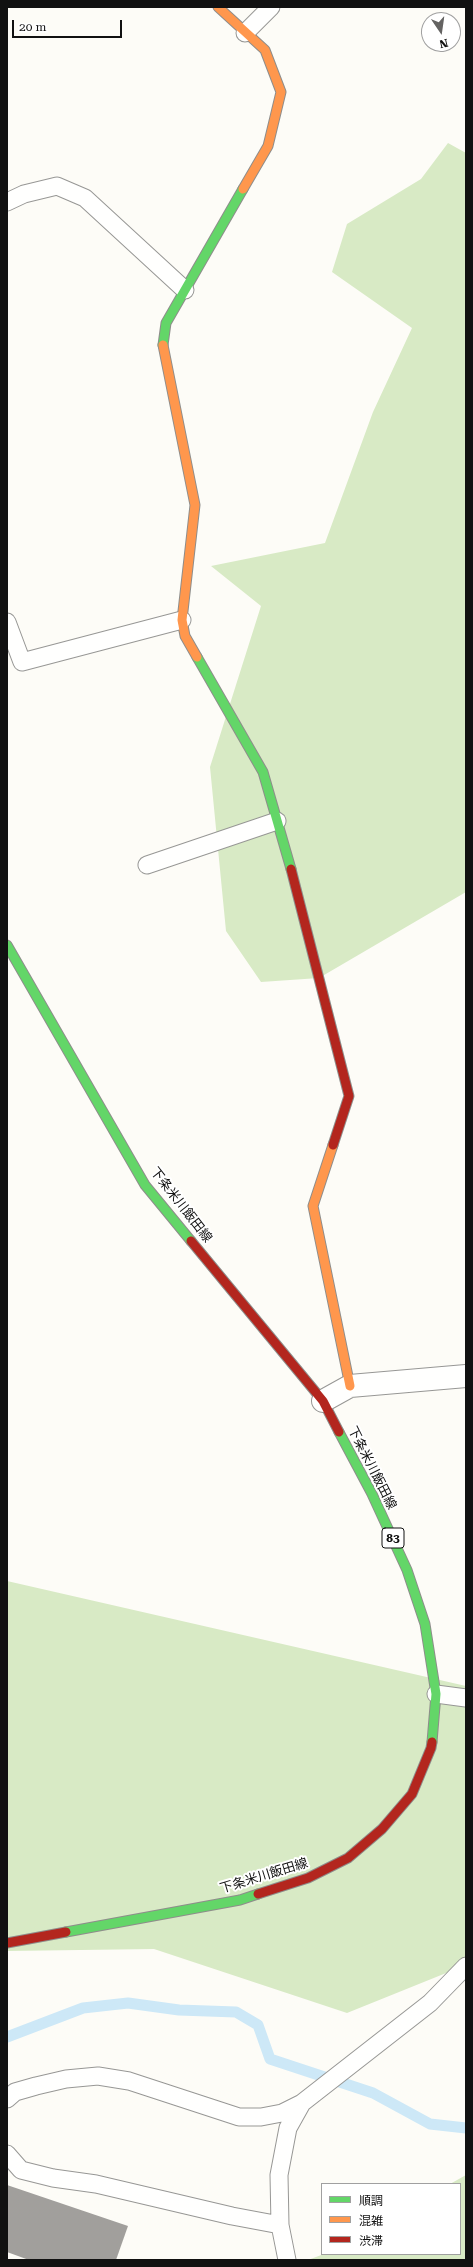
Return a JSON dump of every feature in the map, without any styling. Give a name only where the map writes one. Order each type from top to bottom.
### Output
[{"type":"street","points":[[218,7],[265,50],[281,92],[268,146],[166,323],[163,347],[195,505],[182,620],[185,636],[263,772],[298,893],[349,1096],[312,1206],[350,1386]]},
{"type":"street","name":"下条米川飯田線","points":[[7,945],[145,1185],[323,1401],[372,1494],[408,1570],[425,1624],[436,1694],[431,1748],[412,1794],[382,1829],[348,1858],[308,1878],[240,1900],[7,1943]]},
{"type":"street","points":[[323,1401],[350,1386],[466,1376]]},
{"type":"lane","points":[[245,33],[271,7]]},
{"type":"lane","points":[[7,202],[24,194],[57,186],[84,198],[185,290]]},
{"type":"lane","points":[[7,622],[22,662],[182,620]]},
{"type":"lane","points":[[147,865],[277,822]]},
{"type":"lane","points":[[436,1694],[466,1698]]},
{"type":"lane","points":[[7,2099],[15,2092],[36,2086],[66,2079],[98,2076],[144,2085],[239,2117],[261,2117],[282,2113],[307,2100],[355,2063],[430,2003],[466,1966]]},
{"type":"lane","points":[[287,2260],[280,2225],[279,2175],[288,2128],[307,2100]]},
{"type":"lane","points":[[7,2154],[21,2170],[53,2178],[96,2184],[232,2216],[280,2225]]},
{"type":"green space","points":[[448,143],[466,153],[466,892],[319,978],[261,982],[226,931],[210,767],[261,606],[211,566],[325,543],[373,412],[412,328],[332,272],[347,224],[421,179]]},
{"type":"green space","points":[[7,1581],[466,1686],[466,1965],[347,2013],[154,1949],[7,1951]]},
{"type":"green space","points":[[466,2175],[466,2260],[308,2260],[321,2255],[461,2255],[461,2183],[452,2183]]},
{"type":"building","points":[[7,2185],[128,2226],[116,2260],[29,2260],[7,2252]]},
{"type":"waterway","points":[[7,2037],[83,2008],[128,2003],[179,2010],[236,2012],[258,2025],[270,2059],[373,2093],[430,2124],[466,2128]]},
{"type":"traffic: fast","points":[[163,345],[166,323],[243,189]]},
{"type":"traffic: fast","points":[[197,657],[263,772],[291,869]]},
{"type":"traffic: fast","points":[[7,945],[145,1185],[191,1241]]},
{"type":"traffic: fast","points":[[339,1432],[372,1494],[407,1570],[425,1624],[436,1694],[432,1742]]},
{"type":"traffic: fast","points":[[66,1932],[240,1900],[258,1894]]},
{"type":"traffic: slow","points":[[218,7],[265,50],[281,92],[268,146],[243,189]]},
{"type":"traffic: slow","points":[[163,345],[195,505],[182,620],[185,636],[197,657]]},
{"type":"traffic: slow","points":[[333,1145],[313,1206],[350,1386]]},
{"type":"traffic: jam","points":[[291,869],[349,1096],[333,1145]]},
{"type":"traffic: jam","points":[[191,1241],[323,1401],[339,1432]]},
{"type":"traffic: jam","points":[[258,1894],[308,1878],[348,1858],[382,1829],[412,1794],[431,1748],[432,1742]]},
{"type":"traffic: jam","points":[[7,1943],[66,1932]]}]
